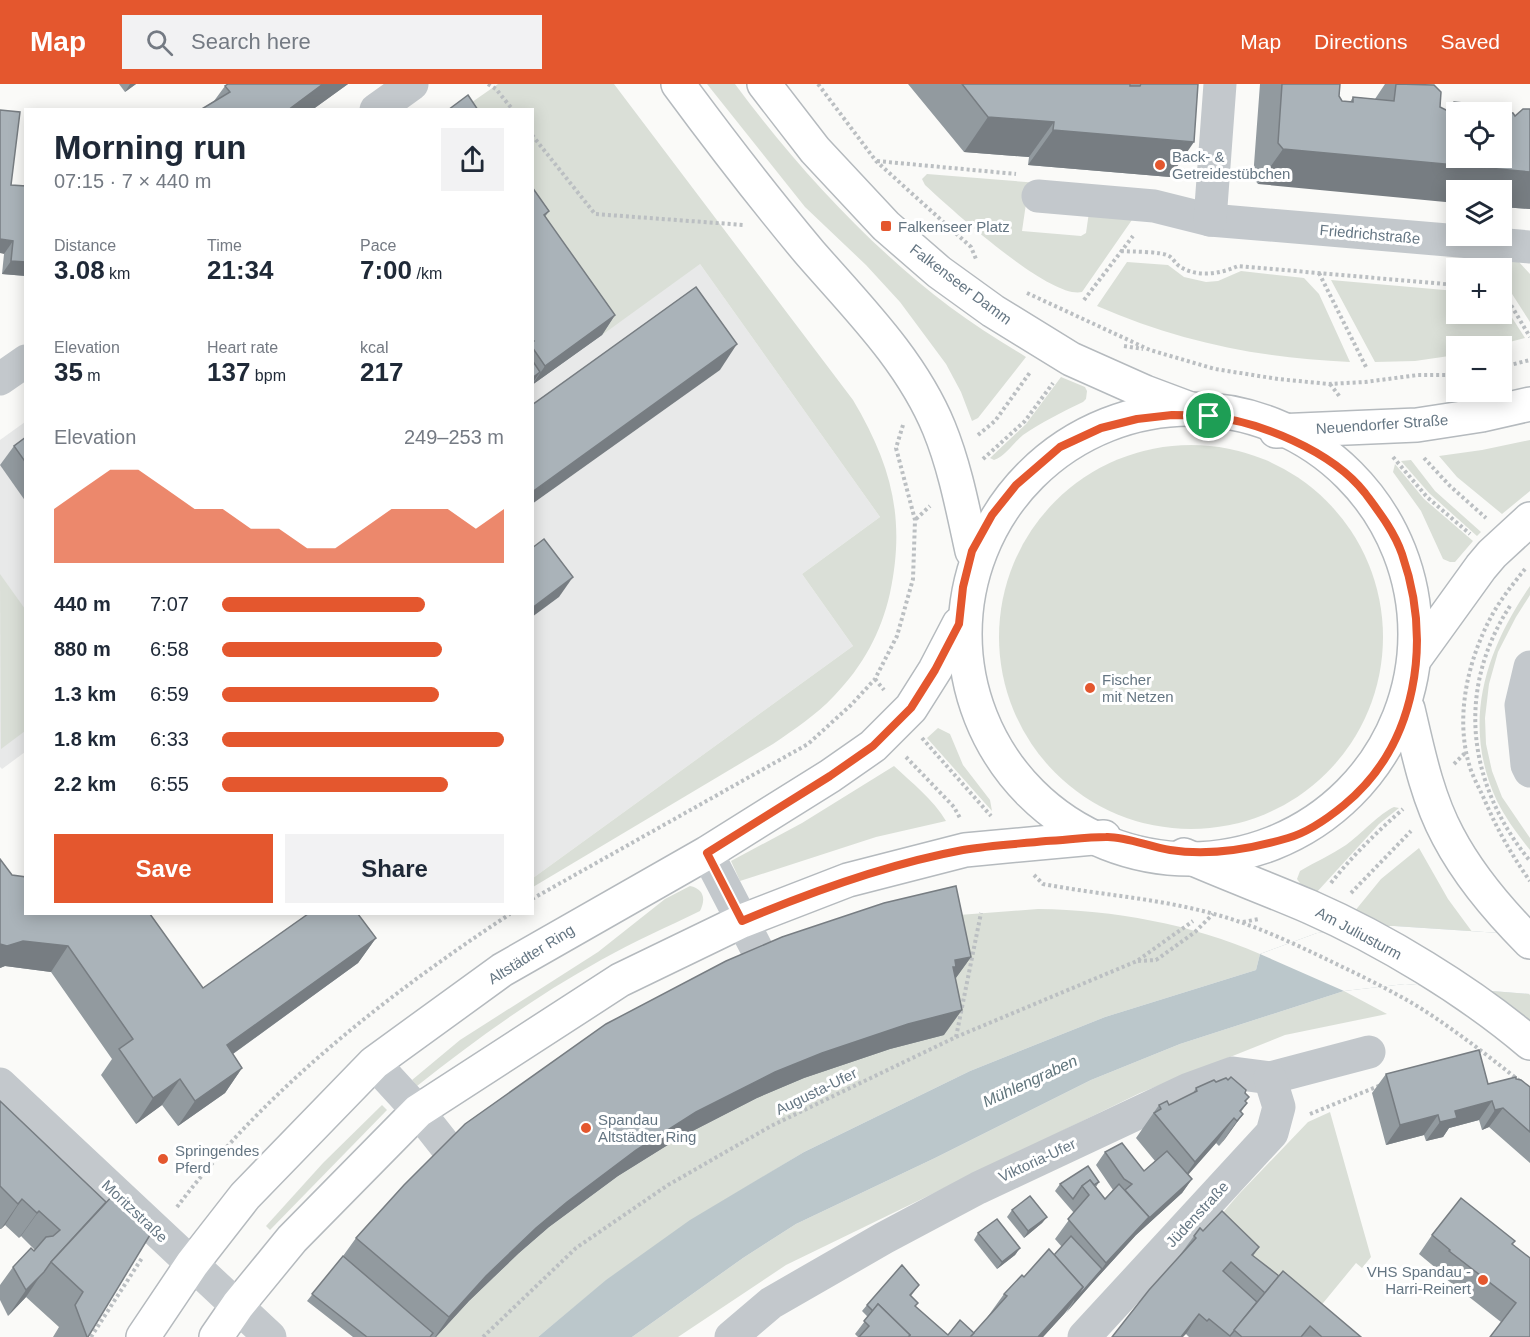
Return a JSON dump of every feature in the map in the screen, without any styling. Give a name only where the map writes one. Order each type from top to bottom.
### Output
[{"type":"main road","points":[[678,84],[795,234],[892,348],[915,381],[939,427],[957,482],[972,551]]},
{"type":"main road","name":"Falkenseer Damm","points":[[764,84],[815,150],[886,226],[939,272],[993,311],[1071,359],[1145,392],[1209,416]]},
{"type":"main road","name":"Neuendorfer Straße","points":[[1268,432],[1417,425],[1482,415],[1530,404]]},
{"type":"main road","points":[[1172,415],[1209,416],[1239,422],[1315,452],[1360,487],[1386,520],[1401,552],[1411,587],[1416,657],[1408,709],[1400,733],[1370,781],[1354,796],[1317,825],[1290,837],[1247,848],[1212,851],[1174,850],[1109,836],[1077,824],[1050,809],[1019,783],[1000,757],[980,715],[968,674],[959,624],[963,587],[972,551],[992,515],[1016,485],[1060,447],[1101,428],[1137,419],[1172,415]]},
{"type":"main road","points":[[1416,657],[1481,567],[1530,519]]},
{"type":"main road","name":"Altstädter Ring","points":[[143,1337],[192,1264],[245,1197],[374,1063],[502,970],[707,853],[830,776],[884,736],[911,708],[935,670],[959,624]]},
{"type":"main road","points":[[1408,709],[1428,787],[1448,836],[1492,902],[1526,938]]},
{"type":"main road","points":[[216,1337],[237,1305],[292,1239],[418,1111],[620,980],[742,921],[848,880],[945,854],[1011,844],[1109,836]]},
{"type":"main road","name":"Am Juliusturm","points":[[1174,850],[1309,906],[1408,958],[1455,988],[1530,1043]]},
{"type":"street","points":[[379,108],[412,84]]},
{"type":"street","points":[[1210,220],[1220,84]]},
{"type":"street","name":"Friedrichstraße","points":[[1038,196],[1155,206],[1210,220],[1530,247]]},
{"type":"street","points":[[0,379],[24,362]]},
{"type":"street","points":[[1530,667],[1521,705],[1527,765],[1530,771]]},
{"type":"street","points":[[707,853],[764,963]]},
{"type":"street","name":"Viktoria-Ufer","points":[[731,1337],[771,1303],[884,1238],[988,1184],[1189,1089],[1233,1073],[1270,1078],[1369,1052]]},
{"type":"street","points":[[374,1063],[418,1111],[448,1149]]},
{"type":"street","points":[[1270,1078],[1279,1107],[1272,1133]]},
{"type":"street","name":"Moritzstraße","points":[[0,1084],[270,1337]]},
{"type":"street","name":"Jüdenstraße","points":[[1084,1337],[1272,1133]]},
{"type":"path","points":[[488,84],[496,89],[511,108]]},
{"type":"path","points":[[818,84],[876,161],[971,247],[976,258],[984,265]]},
{"type":"path","points":[[534,137],[596,214],[744,225]]},
{"type":"path","points":[[1084,300],[1155,206]]},
{"type":"path","points":[[1121,251],[1168,255],[1180,266],[1192,272],[1222,273],[1238,266],[1446,284]]},
{"type":"path","points":[[1319,273],[1367,369]]},
{"type":"path","points":[[1018,289],[1062,308],[1103,330],[1165,355],[1215,369],[1278,380],[1329,384],[1418,375],[1446,375]]},
{"type":"path","points":[[1512,307],[1530,337]]},
{"type":"path","points":[[1512,364],[1530,360]]},
{"type":"path","points":[[978,435],[995,421],[1037,363]]},
{"type":"path","points":[[988,454],[1025,421],[1059,374]]},
{"type":"path","points":[[1329,384],[1339,395]]},
{"type":"path","points":[[534,898],[808,744],[851,705],[875,679],[897,636],[913,579],[915,520],[896,448]]},
{"type":"path","points":[[1424,458],[1449,486],[1491,523]]},
{"type":"path","points":[[1397,462],[1427,497],[1475,538]]},
{"type":"path","points":[[915,520],[929,507]]},
{"type":"path","points":[[1530,564],[1491,616],[1472,665],[1464,699],[1463,722],[1469,765],[1492,821],[1530,881]]},
{"type":"path","points":[[875,679],[885,692]]},
{"type":"path","points":[[924,741],[989,813]]},
{"type":"path","points":[[1456,761],[1466,752]]},
{"type":"path","points":[[905,756],[954,807],[960,819]]},
{"type":"path","points":[[1328,887],[1354,855],[1381,827],[1401,811]]},
{"type":"path","points":[[1347,897],[1411,831]]},
{"type":"path","points":[[1036,878],[1043,884],[1146,898],[1214,914],[1241,922],[1292,943],[1382,986],[1417,1006],[1462,1036],[1525,1085]]},
{"type":"path","points":[[956,1037],[981,913]]},
{"type":"path","points":[[1137,961],[1156,960],[1195,932],[1214,914]]},
{"type":"path","points":[[1241,922],[1252,922],[1264,918]]},
{"type":"path","name":"Augusta-Ufer","points":[[483,1337],[576,1248],[668,1185],[771,1126],[956,1037],[1137,961],[1193,921]]},
{"type":"path","points":[[1272,1133],[1339,1101],[1389,1082]]},
{"type":"shaded area","points":[[498,84],[614,84],[853,400],[886,469],[895,516],[895,566],[882,622],[862,661],[834,696],[813,716],[773,744],[534,886],[534,877],[853,646],[802,574],[880,517],[700,264],[602,335],[534,221],[534,108],[465,107]]},
{"type":"shaded area","points":[[707,84],[735,84],[808,174],[862,231],[950,307],[1026,357],[978,418],[972,421],[961,392],[946,364],[900,302],[866,265],[805,207]]},
{"type":"shaded area","points":[[927,174],[1039,183],[1028,190],[1022,231],[1081,236],[1086,233],[1089,212],[1134,217],[1082,292],[1067,291],[1025,268],[977,231],[925,185],[922,179]]},
{"type":"shaded area","points":[[534,220],[700,264],[880,517],[802,574],[853,646],[534,877]]},
{"type":"shaded area","points":[[1512,260],[1519,262],[1530,274],[1530,322],[1512,294]]},
{"type":"shaded area","points":[[1127,262],[1168,265],[1184,277],[1206,282],[1218,281],[1241,271],[1304,278],[1319,294],[1350,362],[1284,357],[1220,346],[1128,319],[1097,306]]},
{"type":"shaded area","points":[[1331,280],[1446,290],[1446,324],[1512,324],[1512,318],[1525,338],[1512,341],[1512,336],[1446,336],[1446,356],[1415,361],[1375,362]]},
{"type":"shaded area","points":[[1061,377],[1085,387],[1086,399],[1023,435],[998,458],[994,460],[990,458],[1026,424]]},
{"type":"shaded area","points":[[24,423],[24,753],[2,769],[0,767],[0,440]]},
{"type":"shaded area","points":[[1530,440],[1530,491],[1502,514],[1457,477],[1439,456],[1482,450]]},
{"type":"shaded area","points":[[1172,445],[1210,445],[1247,453],[1282,467],[1313,488],[1340,515],[1361,546],[1369,563],[1380,599],[1383,637],[1380,675],[1369,711],[1361,728],[1340,759],[1313,786],[1282,807],[1247,821],[1210,829],[1172,829],[1135,821],[1100,807],[1069,786],[1042,759],[1021,728],[1007,693],[999,656],[999,618],[1007,581],[1021,546],[1042,515],[1069,488],[1100,467],[1135,453]]},
{"type":"shaded area","points":[[1411,460],[1435,491],[1481,532],[1477,536],[1429,493],[1401,461]]},
{"type":"shaded area","points":[[1395,464],[1424,499],[1473,541],[1455,562],[1443,559],[1421,511],[1393,472]]},
{"type":"shaded area","points":[[0,574],[24,608],[24,732],[1,749]]},
{"type":"shaded area","points":[[1530,586],[1530,595],[1498,652],[1489,684],[1485,718],[1486,744],[1492,771],[1502,797],[1530,838],[1530,850],[1504,814],[1486,772],[1481,744],[1480,716],[1483,689],[1490,662],[1514,611]]},
{"type":"shaded area","points":[[938,728],[950,734],[963,765],[990,800],[992,811],[927,738]]},
{"type":"shaded area","points":[[894,766],[929,798],[946,821],[876,837],[740,881],[731,861],[802,823]]},
{"type":"shaded area","points":[[1394,807],[1399,808],[1379,824],[1316,893],[1302,886],[1297,879],[1300,871],[1346,845]]},
{"type":"shaded area","points":[[1419,848],[1448,899],[1484,948],[1530,995],[1530,1027],[1354,912],[1381,879]]},
{"type":"shaded area","points":[[690,886],[701,892],[703,902],[700,911],[625,947],[553,988],[461,1052],[417,1086],[412,1080],[460,1040],[598,952],[665,899]]},
{"type":"shaded area","points":[[1038,909],[1095,912],[1152,921],[1207,934],[1260,954],[1256,970],[1105,1017],[970,1071],[804,1152],[690,1221],[607,1280],[538,1337],[436,1337],[469,1301],[549,1227],[618,1176],[679,1138],[757,1098],[959,915]]},
{"type":"shaded area","points":[[1344,991],[1387,1014],[1285,1035],[1140,1093],[786,1265],[678,1337],[632,1337],[743,1258],[796,1224],[1091,1080],[1180,1044]]},
{"type":"shaded area","points":[[382,1105],[387,1110],[270,1230],[266,1226],[323,1163]]},
{"type":"shaded area","points":[[1330,1112],[1371,1257],[1362,1268],[1356,1263],[1310,1319],[1208,1230],[1308,1122]]},
{"type":"water","name":"Mühlengraben","points":[[1394,926],[1530,935],[1530,994],[1405,984],[1344,991],[1180,1044],[1091,1080],[796,1224],[743,1258],[632,1337],[538,1337],[606,1280],[690,1220],[804,1152],[970,1071],[1105,1017],[1256,970],[1260,954],[1317,933]]},
{"type":"pier","points":[[1381,926],[1530,935],[1530,994],[1405,984],[1344,991],[1260,954],[1317,933]]},
{"type":"building","points":[[228,84],[323,84],[291,108],[203,108],[230,92],[225,86]]},
{"type":"building","points":[[962,84],[1130,84],[1130,86],[1140,86],[1141,84],[1198,84],[1194,142],[1053,130],[1054,122],[988,117]]},
{"type":"building","points":[[1282,84],[1340,84],[1339,96],[1342,101],[1353,102],[1353,97],[1394,101],[1396,84],[1434,85],[1441,92],[1440,107],[1446,110],[1446,164],[1283,149],[1278,143]]},
{"type":"building","points":[[468,95],[477,108],[451,108]]},
{"type":"building","points":[[1523,109],[1530,109],[1530,172],[1487,168],[1512,168],[1512,113],[1515,116]]},
{"type":"building","points":[[0,110],[20,112],[11,185],[24,186],[24,262],[11,261],[13,241],[0,239]]},
{"type":"building","points":[[534,190],[549,211],[544,215],[615,315],[545,366],[534,350]]},
{"type":"building","points":[[696,287],[737,344],[534,491],[534,404]]},
{"type":"building","points":[[534,363],[540,372],[534,376]]},
{"type":"building","points":[[24,438],[24,460],[14,446]]},
{"type":"building","points":[[544,539],[573,577],[534,606],[534,546]]},
{"type":"building","points":[[0,859],[12,875],[24,877],[24,915],[151,915],[203,988],[307,915],[359,915],[376,938],[227,1045],[242,1068],[195,1101],[180,1079],[153,1098],[119,1049],[133,1039],[68,946],[23,941],[7,946],[0,944]]},
{"type":"building","name":"Spandau Altstädter Ring","points":[[956,886],[971,957],[955,960],[956,967],[953,967],[962,1010],[908,1024],[822,1053],[775,1072],[696,1112],[636,1150],[567,1202],[486,1276],[449,1317],[356,1238],[404,1185],[465,1124],[606,1024],[726,961],[782,937],[884,903]]},
{"type":"building","points":[[1479,1050],[1488,1084],[1516,1077],[1530,1087],[1530,1132],[1503,1108],[1495,1110],[1492,1101],[1455,1111],[1457,1118],[1440,1122],[1438,1115],[1400,1125],[1386,1074]]},
{"type":"building","points":[[1231,1077],[1246,1090],[1245,1093],[1249,1097],[1240,1111],[1243,1114],[1237,1121],[1234,1118],[1195,1162],[1154,1113],[1161,1109],[1159,1105],[1167,1101],[1169,1105],[1197,1091],[1196,1088],[1214,1080],[1216,1082],[1226,1078],[1228,1080]]},
{"type":"building","points":[[0,1101],[106,1202],[26,1290],[13,1267],[31,1248],[34,1251],[46,1237],[53,1236],[60,1230],[22,1199],[18,1204],[0,1186]]},
{"type":"building","points":[[1122,1143],[1144,1171],[1167,1151],[1192,1179],[1146,1221],[1149,1217],[1125,1190],[1132,1184],[1124,1179],[1105,1152]]},
{"type":"building","points":[[1088,1166],[1099,1182],[1094,1185],[1090,1180],[1082,1186],[1073,1199],[1060,1184]]},
{"type":"building","points":[[1090,1180],[1105,1199],[1119,1184],[1149,1217],[1106,1263],[1068,1219],[1089,1195],[1082,1186]]},
{"type":"building","points":[[115,1193],[153,1230],[87,1337],[75,1305],[83,1292],[51,1262]]},
{"type":"building","points":[[1030,1196],[1047,1217],[1028,1231],[1012,1210]]},
{"type":"building","points":[[1461,1198],[1515,1241],[1512,1244],[1530,1258],[1530,1337],[1490,1337],[1516,1303],[1432,1235]]},
{"type":"building","points":[[1222,1211],[1259,1247],[1252,1255],[1279,1276],[1265,1293],[1231,1262],[1223,1271],[1257,1302],[1230,1336],[1199,1314],[1181,1337],[1112,1337],[1149,1290],[1196,1238],[1194,1236],[1200,1228],[1203,1231]]},
{"type":"building","points":[[997,1219],[1020,1248],[1002,1262],[978,1233]]},
{"type":"building","points":[[1071,1236],[1102,1269],[1075,1300],[1083,1287],[1054,1255]]},
{"type":"building","points":[[1049,1249],[1083,1287],[1038,1337],[970,1337],[1007,1296],[1004,1294],[1022,1275],[1024,1277]]},
{"type":"building","points":[[343,1256],[433,1333],[430,1337],[367,1337],[312,1294]]},
{"type":"building","points":[[902,1265],[919,1285],[910,1295],[918,1303],[915,1306],[948,1335],[960,1320],[974,1333],[970,1337],[908,1337],[910,1335],[878,1304],[873,1311],[867,1305]]},
{"type":"building","points":[[1283,1271],[1361,1337],[1322,1337],[1310,1326],[1301,1337],[1242,1337],[1234,1330]]},
{"type":"building","points":[[878,1304],[910,1335],[908,1337],[859,1337],[869,1326],[864,1321]]},
{"type":"place","name":"Back- & Getreidestübchen","points":[[1160,165]]},
{"type":"place","name":"Falkenseer Platz","points":[[886,226]]},
{"type":"place","name":"Fischer mit Netzen","points":[[1090,688]]},
{"type":"place","name":"Spandau Altstädter Ring","points":[[586,1128]]},
{"type":"place","name":"Springendes Pferd","points":[[163,1159]]},
{"type":"place","name":"VHS Spandau - Harri-Reinert","points":[[1483,1280]]},
{"type":"route","points":[[1172,415],[1209,416],[1239,422],[1286,438],[1315,452],[1337,467],[1360,487],[1386,520],[1401,552],[1411,587],[1414,616],[1416,657],[1413,683],[1400,733],[1370,781],[1337,811],[1317,825],[1290,837],[1247,848],[1212,851],[1174,850],[1109,836],[965,850],[848,880],[742,921],[707,853],[830,776],[873,746],[911,708],[935,670],[959,624],[963,587],[972,551],[992,515],[1016,485],[1060,447],[1101,428],[1137,419],[1172,415]]}]
